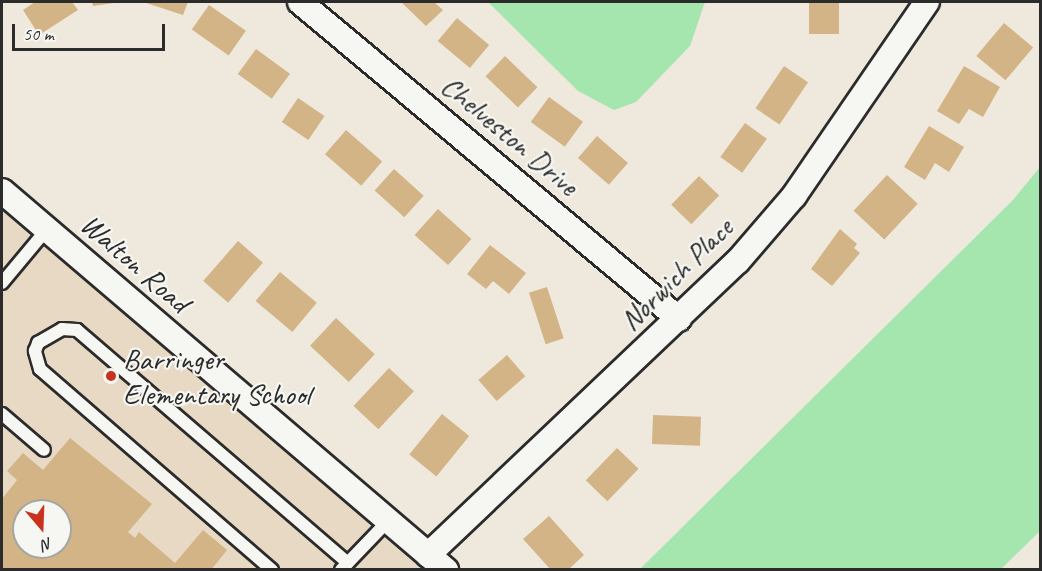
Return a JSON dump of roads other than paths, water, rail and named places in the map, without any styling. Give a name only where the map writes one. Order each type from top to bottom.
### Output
[{"type":"street","name":"Chelveston Drive","points":[[300,2],[679,319]]},
{"type":"street","name":"Norwich Place","points":[[437,562],[738,261],[794,196],[927,2]]},
{"type":"street","name":"Walton Road","points":[[2,191],[437,562]]},
{"type":"lane","points":[[2,283],[47,229]]},
{"type":"lane","points":[[272,570],[40,369],[35,351],[38,343],[62,329],[76,330],[344,566],[388,521]]},
{"type":"lane","points":[[2,414],[44,450]]},
{"type":"place","name":"Barringer Elementary School","points":[[111,376]]}]
